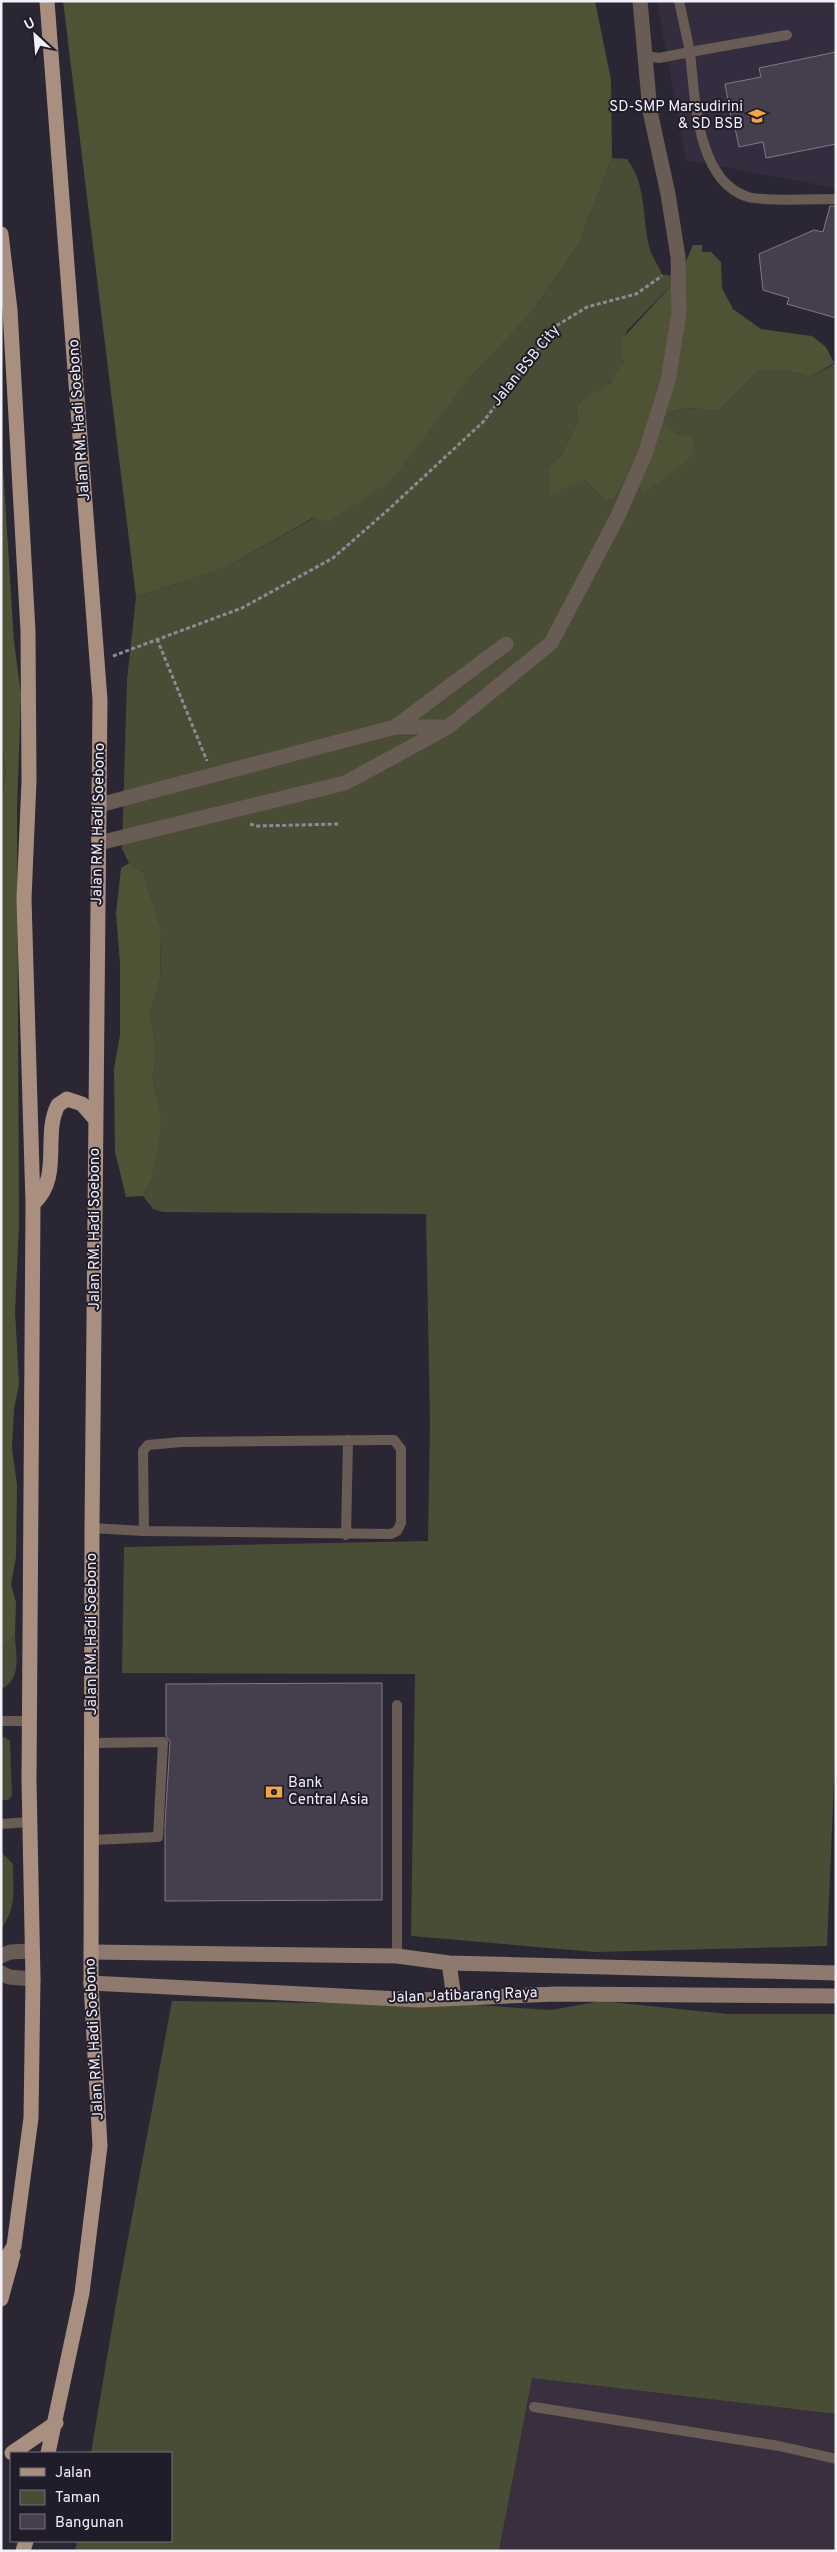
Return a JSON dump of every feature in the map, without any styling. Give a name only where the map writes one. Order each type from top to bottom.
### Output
[{"type":"main road","name":"Jalan RM. Hadi Soebono","points":[[47,1],[99,660],[92,1528],[91,1983],[100,2146],[82,2293],[56,2423],[48,2452]]},
{"type":"main road","points":[[1,234],[10,310],[28,631],[29,780],[24,899],[33,1204],[30,1721],[33,1979],[31,2118],[14,2246],[1,2299]]},
{"type":"main road","points":[[33,1204],[42,1196],[47,1183],[52,1162],[54,1118],[58,1105],[68,1099],[76,1101],[96,1120]]},
{"type":"main road","points":[[1,2267],[14,2246]]},
{"type":"main road","points":[[13,2452],[56,2423]]},
{"type":"street","points":[[99,843],[345,783],[448,727],[551,643],[618,516],[645,454],[668,381],[679,313],[678,257],[668,194],[650,111],[640,1]]},
{"type":"street","points":[[395,727],[506,644]]},
{"type":"street","points":[[99,804],[395,727],[448,727]]},
{"type":"street","points":[[1,1956],[10,1952],[32,1952]]},
{"type":"street","name":"Jalan Jatibarang Raya","points":[[91,1952],[397,1956],[449,1963],[836,1973]]},
{"type":"street","points":[[449,1963],[454,1998]]},
{"type":"street","points":[[1,1973],[8,1977],[33,1979]]},
{"type":"street","name":"Jalan Jatibarang Raya","points":[[91,1983],[384,1999],[556,1994],[836,1996]]},
{"type":"lane","points":[[679,1],[690,52],[701,140],[722,180],[736,192],[750,198],[836,199]]},
{"type":"lane","points":[[645,56],[659,58],[787,36]]},
{"type":"lane","points":[[346,1535],[348,1440]]},
{"type":"lane","points":[[92,1528],[144,1531],[346,1535],[391,1534],[397,1531],[401,1524],[401,1448],[394,1440],[181,1442],[148,1445],[143,1451],[144,1531]]},
{"type":"lane","points":[[397,1706],[397,1956]]},
{"type":"lane","points":[[1,1721],[30,1721]]},
{"type":"lane","points":[[92,1743],[163,1742],[158,1837],[92,1840]]},
{"type":"lane","points":[[1,1824],[30,1822]]},
{"type":"lane","points":[[534,2408],[769,2445],[836,2459]]},
{"type":"path","name":"Jalan BSB City","points":[[99,660],[127,653],[158,639],[242,608],[333,558],[483,422],[556,326],[587,307],[636,294],[669,272],[678,257]]},
{"type":"shaded area","name":"SD-SMP Marsudirini & SD BSB","points":[[657,1],[836,1],[836,188],[686,160]]},
{"type":"shaded area","points":[[532,2378],[836,2414],[836,2551],[499,2551]]},
{"type":"green space","points":[[63,1],[595,1],[611,80],[612,158],[579,244],[529,316],[469,378],[390,482],[329,521],[313,518],[223,569],[136,597]]},
{"type":"green space","points":[[612,158],[627,159],[638,180],[649,246],[662,274],[679,277],[628,330],[624,341],[623,360],[617,375],[605,386],[576,404],[578,421],[561,455],[548,467],[584,480],[605,499],[626,477],[636,478],[641,494],[692,436],[676,433],[661,421],[667,415],[688,408],[718,411],[759,370],[786,370],[810,377],[836,363],[836,1733],[827,1946],[595,1952],[411,1936],[415,1674],[122,1673],[124,1547],[428,1541],[430,1422],[426,1214],[163,1212],[153,1209],[143,1196],[152,1180],[161,1114],[153,1081],[156,1046],[149,1012],[156,997],[160,980],[161,928],[143,872],[129,863],[122,849],[127,680],[136,597],[223,569],[314,518],[469,378],[529,316],[579,244]]},
{"type":"green space","points":[[693,245],[702,245],[702,252],[711,252],[721,262],[722,288],[733,309],[761,329],[812,336],[826,347],[834,363],[810,377],[786,370],[759,370],[718,411],[687,408],[667,415],[662,421],[676,433],[692,436],[694,452],[683,465],[641,494],[636,478],[627,477],[613,499],[605,499],[584,480],[551,494],[548,467],[561,455],[578,421],[576,404],[611,382],[623,363],[623,338],[679,277]]},
{"type":"green space","points":[[1,435],[14,641],[21,695],[17,809],[19,1225],[15,1311],[19,1384],[14,1409],[12,1448],[17,1485],[16,1557],[11,1584],[16,1602],[15,1636],[1,1646],[1,800],[6,774],[1,749]]},
{"type":"green space","points":[[1,749],[6,774],[1,800]]},
{"type":"green space","points":[[129,863],[143,872],[161,928],[160,980],[156,997],[149,1012],[156,1046],[153,1081],[161,1114],[152,1180],[143,1196],[126,1197],[115,1152],[114,1069],[120,1035],[120,963],[116,913],[121,868]]},
{"type":"green space","points":[[15,1636],[17,1659],[15,1673],[8,1685],[1,1689],[1,1646]]},
{"type":"green space","points":[[5,1737],[10,1741],[12,1796],[8,1800],[2,1800],[1,1738]]},
{"type":"green space","points":[[1,1852],[13,1864],[13,1898],[10,1914],[1,1929]]},
{"type":"green space","points":[[172,2001],[475,2005],[551,2010],[601,2001],[728,2014],[836,2014],[836,2414],[532,2378],[499,2551],[75,2551],[77,2542],[172,2542],[172,2452],[91,2452],[117,2298]]},
{"type":"building","points":[[836,52],[836,144],[766,158],[763,142],[739,147],[734,123],[732,123],[725,84],[761,77],[759,68]]},
{"type":"building","points":[[830,206],[836,206],[836,318],[787,304],[789,298],[763,290],[759,254],[814,230],[823,232]]},
{"type":"building","name":"Bank Central Asia","points":[[382,1683],[382,1900],[165,1901],[165,1825],[170,1742],[166,1736],[166,1684]]},
{"type":"place","name":"SD-SMP Marsudirini & SD BSB","points":[[757,116]]},
{"type":"place","name":"Bank Central Asia","points":[[274,1792]]}]
